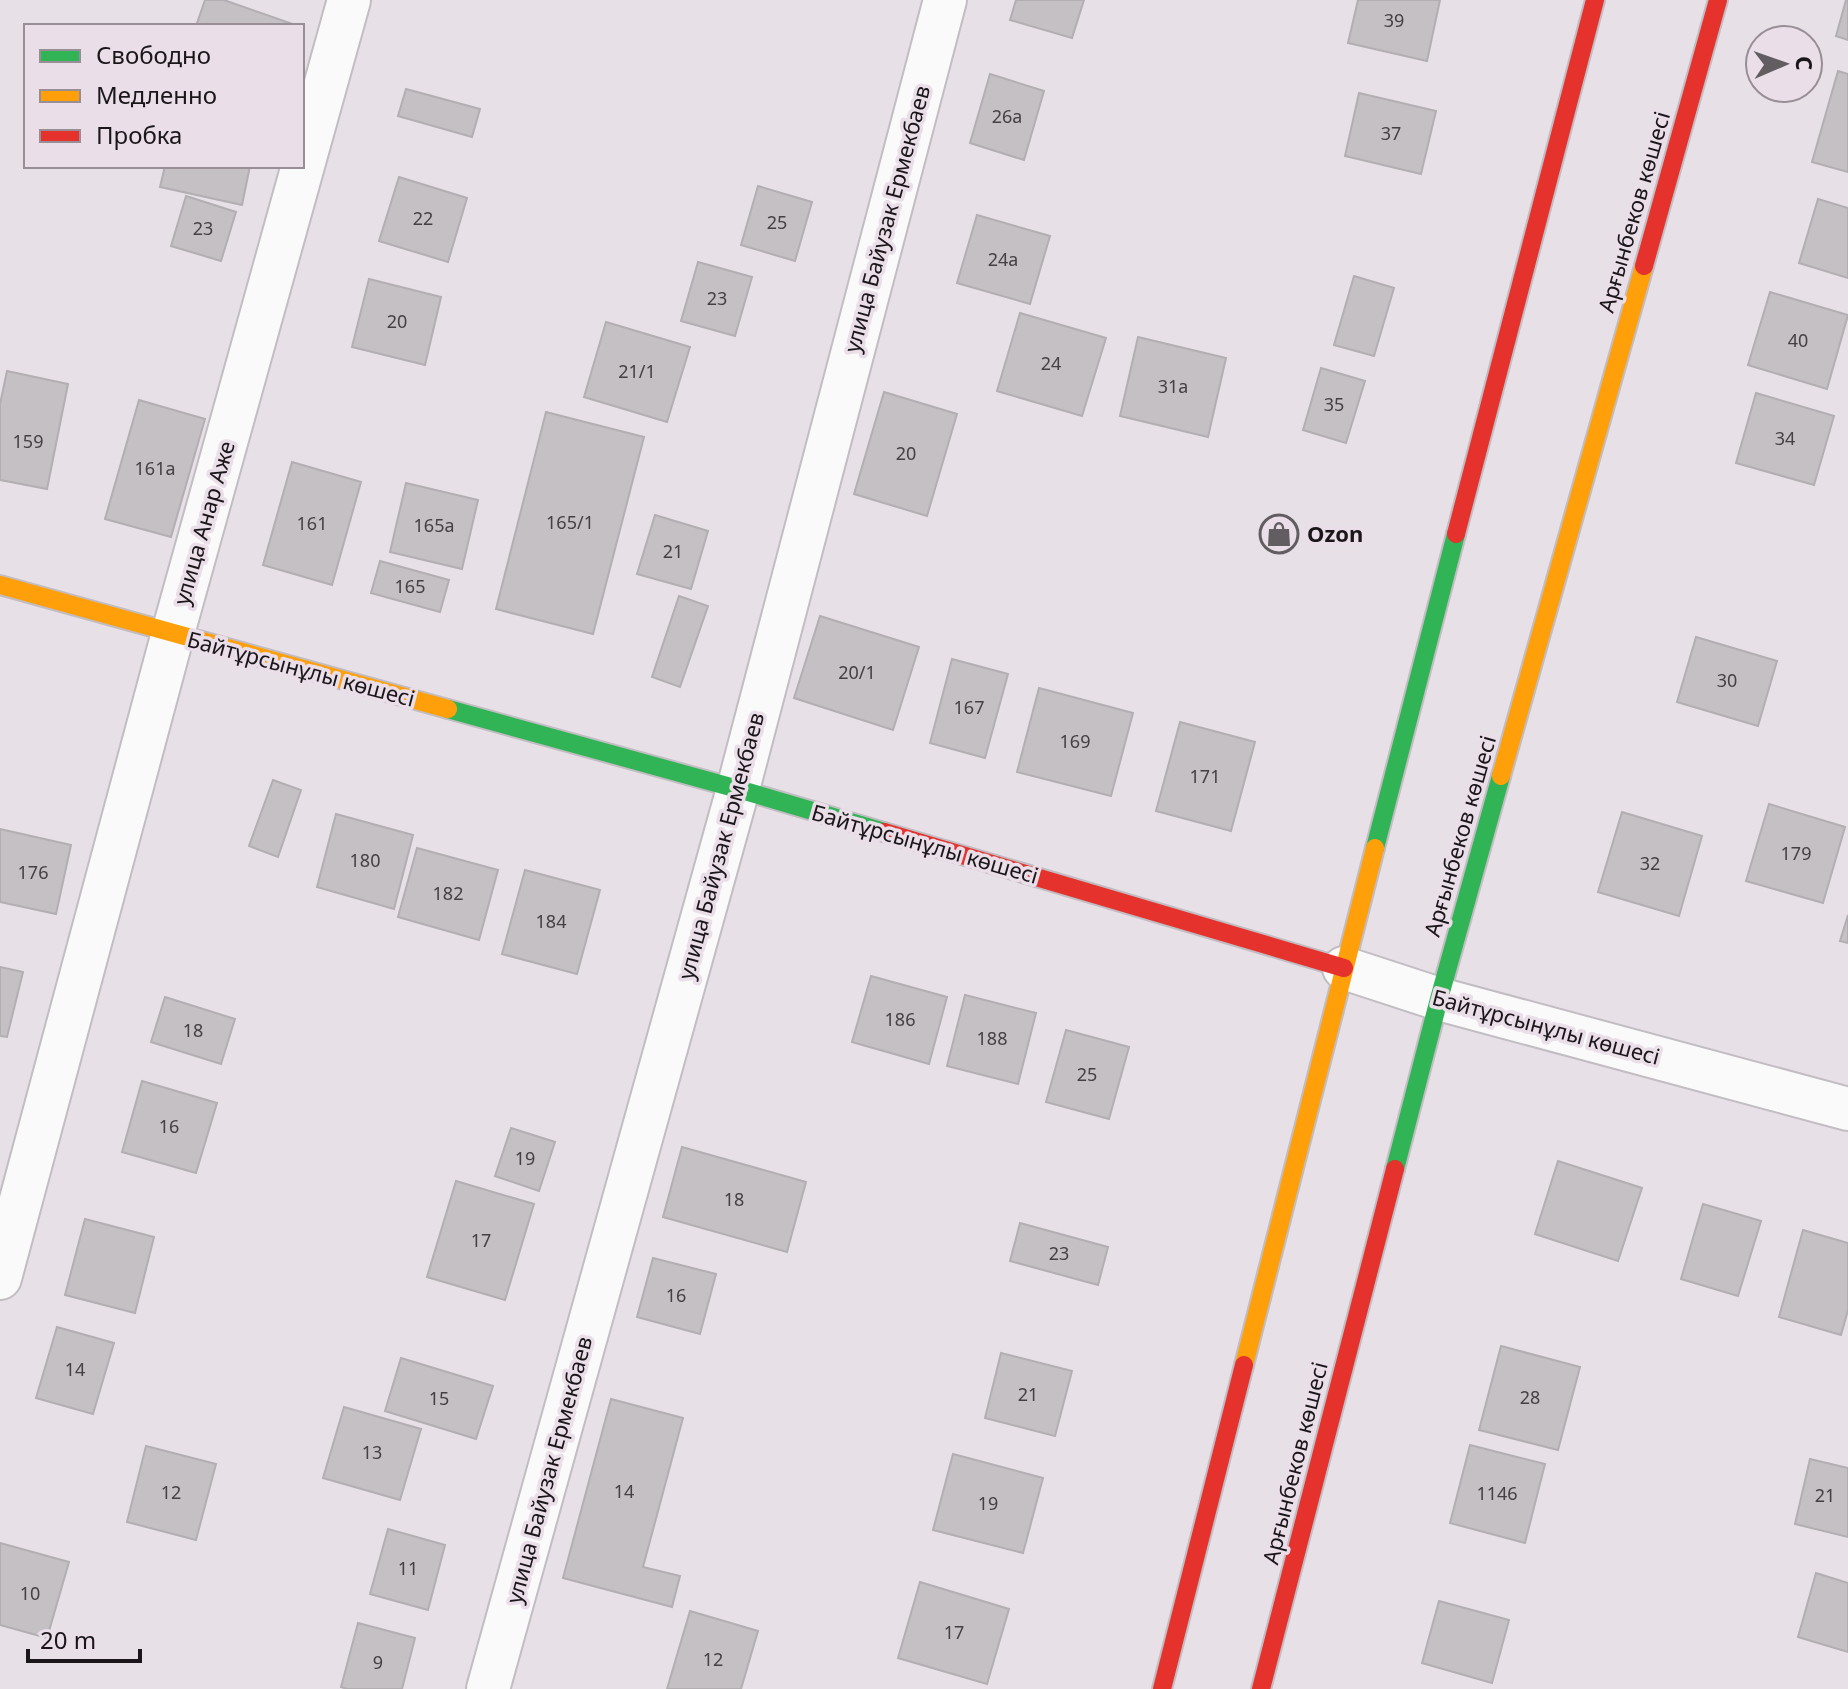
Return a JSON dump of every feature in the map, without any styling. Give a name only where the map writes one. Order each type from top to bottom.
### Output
[{"type":"main road","points":[[1162,1689],[1344,968],[1595,0]]},
{"type":"main road","name":"Арғынбеков көшесі","points":[[1261,1689],[1439,999],[1718,0]]},
{"type":"main road","name":"Байтұрсынұлы көшесі","points":[[0,585],[738,789],[1344,968]]},
{"type":"street","name":"улица Анар Аже","points":[[304,162],[349,0]]},
{"type":"street","name":"улица Байузак Ермекбаев","points":[[488,1689],[738,789],[945,0]]},
{"type":"street","name":"улица Анар Аже","points":[[0,1278],[173,633],[302,168]]},
{"type":"street","name":"Байтұрсынұлы көшесі","points":[[1344,968],[1439,999],[1848,1109]]},
{"type":"building","points":[[205,0],[224,0],[292,24],[197,24]]},
{"type":"building","points":[[1016,0],[1084,0],[1072,38],[1010,20]]},
{"type":"building","points":[[1358,0],[1440,0],[1427,61],[1348,43]]},
{"type":"building","points":[[1848,0],[1848,40],[1836,36]]},
{"type":"building","points":[[1838,71],[1848,74],[1848,172],[1812,162]]},
{"type":"building","points":[[990,74],[1044,91],[1024,160],[970,143]]},
{"type":"building","points":[[406,89],[480,109],[472,137],[398,116]]},
{"type":"building","points":[[1359,93],[1436,111],[1421,174],[1345,156]]},
{"type":"building","points":[[165,168],[250,168],[242,205],[160,187]]},
{"type":"building","points":[[399,177],[467,198],[448,262],[379,241]]},
{"type":"building","points":[[758,186],[812,202],[795,261],[741,245]]},
{"type":"building","points":[[186,196],[236,212],[221,261],[171,246]]},
{"type":"building","points":[[1818,199],[1848,208],[1848,278],[1799,263]]},
{"type":"building","points":[[977,215],[1050,236],[1030,304],[957,283]]},
{"type":"building","points":[[698,262],[752,277],[735,336],[681,321]]},
{"type":"building","points":[[1354,276],[1394,288],[1374,356],[1334,345]]},
{"type":"building","points":[[369,279],[441,297],[425,365],[352,347]]},
{"type":"building","points":[[1770,292],[1848,315],[1827,389],[1748,365]]},
{"type":"building","points":[[1020,313],[1106,338],[1082,416],[997,391]]},
{"type":"building","points":[[606,322],[690,347],[667,422],[584,397]]},
{"type":"building","points":[[1138,337],[1226,358],[1208,437],[1120,416]]},
{"type":"building","points":[[1321,368],[1365,381],[1346,443],[1303,430]]},
{"type":"building","points":[[7,371],[68,384],[47,489],[0,480],[0,404]]},
{"type":"building","points":[[884,392],[957,414],[927,516],[854,494]]},
{"type":"building","points":[[1756,393],[1834,416],[1814,485],[1736,463]]},
{"type":"building","points":[[139,400],[205,419],[171,537],[105,519]]},
{"type":"building","points":[[546,412],[644,437],[593,634],[496,609]]},
{"type":"building","points":[[292,462],[361,482],[332,585],[263,565]]},
{"type":"building","points":[[406,483],[478,500],[462,569],[390,552]]},
{"type":"building","points":[[655,515],[708,531],[691,589],[637,574]]},
{"type":"building","points":[[380,561],[449,580],[440,612],[371,593]]},
{"type":"building","points":[[679,596],[708,606],[680,687],[652,677]]},
{"type":"building","points":[[820,616],[919,647],[893,730],[794,698]]},
{"type":"building","points":[[1696,637],[1777,661],[1758,726],[1677,702]]},
{"type":"building","points":[[952,659],[1008,674],[985,758],[930,743]]},
{"type":"building","points":[[1039,688],[1133,713],[1111,796],[1017,772]]},
{"type":"building","points":[[1180,722],[1255,742],[1231,831],[1156,811]]},
{"type":"building","points":[[273,780],[301,790],[278,857],[249,846]]},
{"type":"building","points":[[1769,804],[1845,827],[1823,903],[1746,881]]},
{"type":"building","points":[[1622,812],[1702,836],[1679,916],[1598,892]]},
{"type":"building","points":[[336,814],[413,835],[394,909],[317,887]]},
{"type":"building","points":[[0,829],[71,845],[56,914],[0,902]]},
{"type":"building","points":[[417,848],[498,870],[479,940],[398,917]]},
{"type":"building","points":[[525,870],[600,890],[577,974],[502,954]]},
{"type":"building","points":[[1848,915],[1848,943],[1840,941]]},
{"type":"building","points":[[0,967],[23,972],[7,1037],[0,1036]]},
{"type":"building","points":[[871,976],[947,997],[929,1064],[852,1042]]},
{"type":"building","points":[[965,995],[1036,1013],[1018,1084],[947,1066]]},
{"type":"building","points":[[165,997],[235,1019],[221,1064],[151,1042]]},
{"type":"building","points":[[1066,1030],[1129,1047],[1109,1119],[1046,1102]]},
{"type":"building","points":[[142,1081],[217,1103],[196,1173],[122,1152]]},
{"type":"building","points":[[511,1128],[555,1142],[539,1191],[495,1176]]},
{"type":"building","points":[[682,1147],[806,1182],[787,1252],[663,1217]]},
{"type":"building","points":[[1558,1161],[1642,1188],[1618,1261],[1535,1234]]},
{"type":"building","points":[[456,1181],[534,1204],[505,1300],[427,1277]]},
{"type":"building","points":[[1703,1204],[1761,1221],[1738,1296],[1681,1279]]},
{"type":"building","points":[[85,1219],[154,1237],[135,1313],[65,1295]]},
{"type":"building","points":[[1020,1223],[1108,1247],[1098,1285],[1010,1261]]},
{"type":"building","points":[[1803,1230],[1848,1243],[1848,1310],[1841,1335],[1779,1317]]},
{"type":"building","points":[[653,1258],[716,1274],[700,1334],[637,1317]]},
{"type":"building","points":[[57,1327],[114,1343],[93,1414],[36,1398]]},
{"type":"building","points":[[1501,1346],[1580,1367],[1558,1450],[1479,1430]]},
{"type":"building","points":[[1001,1353],[1072,1371],[1055,1436],[985,1418]]},
{"type":"building","points":[[401,1358],[493,1386],[476,1439],[385,1411]]},
{"type":"building","points":[[611,1399],[683,1418],[643,1567],[680,1576],[672,1607],[563,1578]]},
{"type":"building","points":[[344,1407],[421,1429],[400,1500],[323,1478]]},
{"type":"building","points":[[1470,1445],[1545,1464],[1525,1543],[1450,1523]]},
{"type":"building","points":[[146,1446],[216,1464],[196,1540],[127,1522]]},
{"type":"building","points":[[953,1454],[1043,1478],[1023,1553],[933,1530]]},
{"type":"building","points":[[1810,1459],[1848,1468],[1848,1537],[1795,1524]]},
{"type":"building","points":[[388,1529],[445,1545],[428,1610],[370,1594]]},
{"type":"building","points":[[0,1543],[69,1562],[47,1638],[0,1625]]},
{"type":"building","points":[[1816,1573],[1848,1583],[1848,1652],[1798,1637]]},
{"type":"building","points":[[920,1582],[1009,1609],[987,1684],[898,1658]]},
{"type":"building","points":[[1439,1601],[1509,1620],[1492,1683],[1422,1663]]},
{"type":"building","points":[[690,1611],[758,1631],[741,1689],[667,1689]]},
{"type":"building","points":[[358,1623],[415,1638],[402,1689],[341,1687]]},
{"type":"traffic: fast","points":[[1375,848],[1456,534]]},
{"type":"traffic: fast","points":[[448,709],[884,832]]},
{"type":"traffic: fast","points":[[1395,1169],[1501,776]]},
{"type":"traffic: slow","points":[[1501,776],[1644,266]]},
{"type":"traffic: slow","points":[[0,585],[448,709]]},
{"type":"traffic: slow","points":[[1244,1365],[1375,848]]},
{"type":"traffic: jam","points":[[1456,534],[1595,0]]},
{"type":"traffic: jam","points":[[1644,266],[1718,0]]},
{"type":"traffic: jam","points":[[884,832],[1344,968]]},
{"type":"traffic: jam","points":[[1261,1689],[1395,1169]]},
{"type":"traffic: jam","points":[[1162,1689],[1244,1365]]},
{"type":"place","name":"Ozon","points":[[1279,534]]}]
